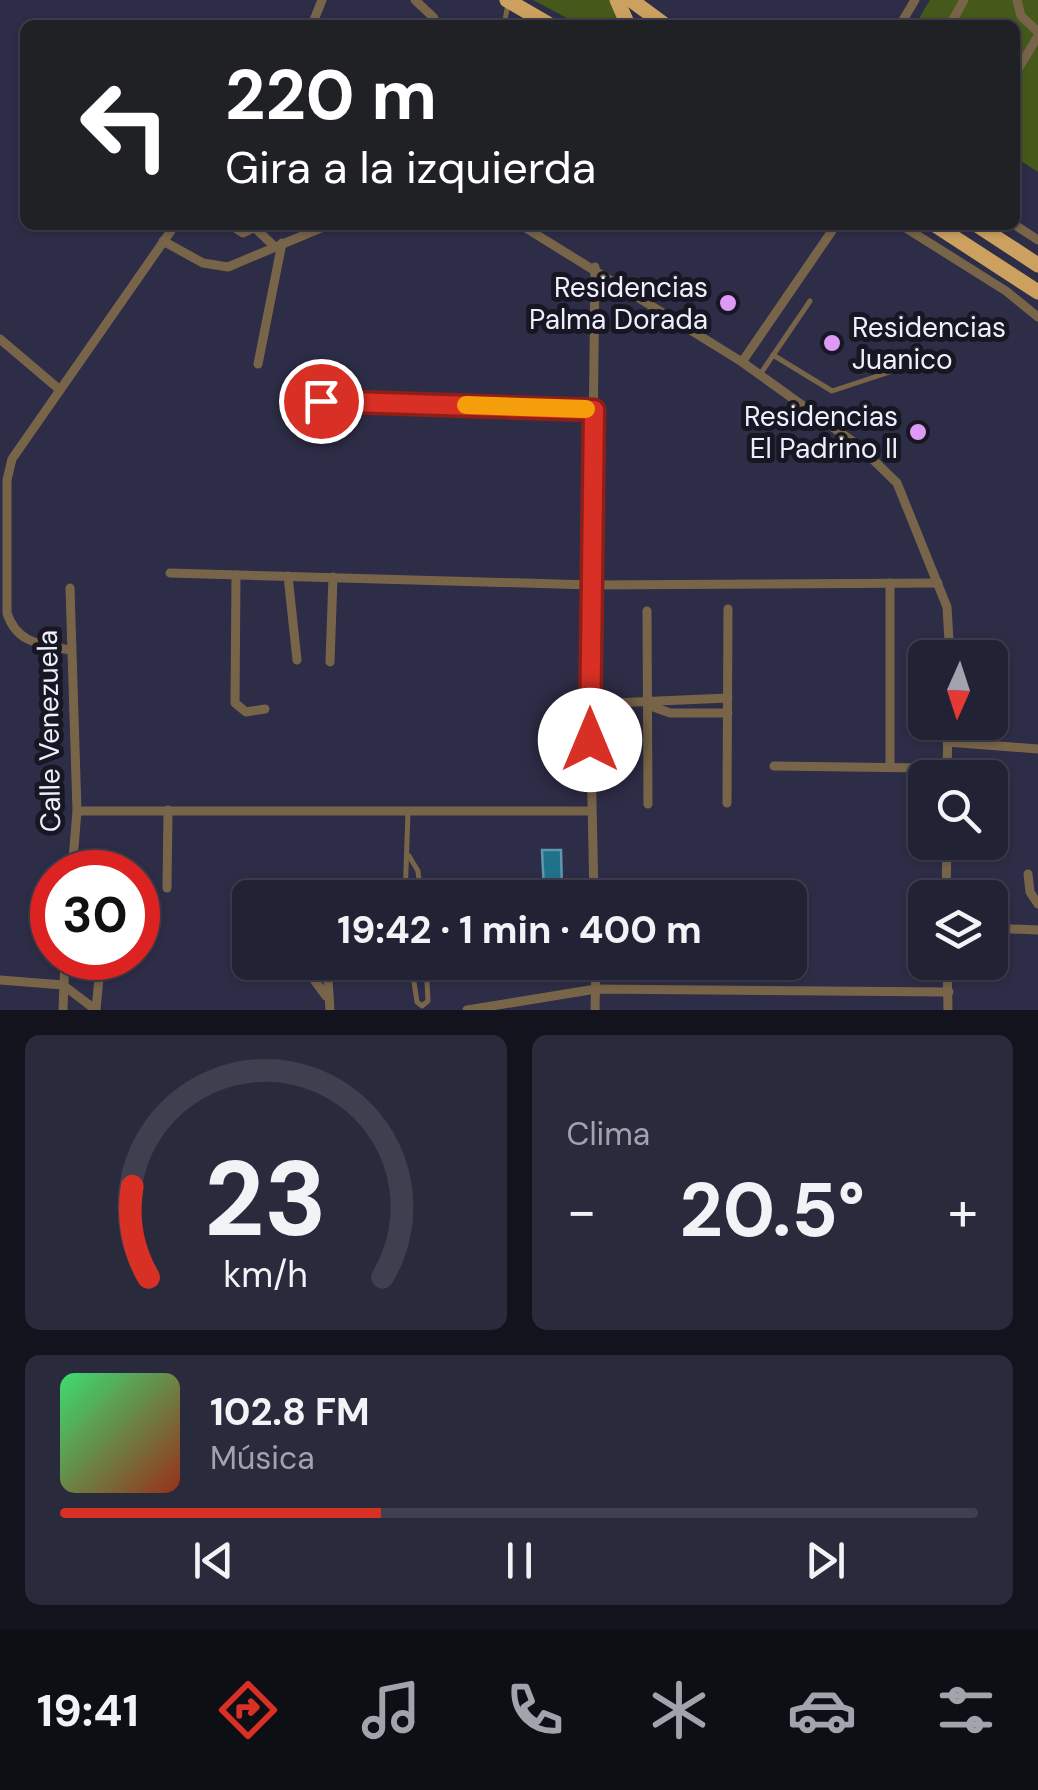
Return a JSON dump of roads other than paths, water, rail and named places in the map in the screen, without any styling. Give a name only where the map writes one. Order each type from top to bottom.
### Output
[{"type":"highway","points":[[508,0],[540,20]]},
{"type":"highway","points":[[521,0],[541,20]]},
{"type":"highway","points":[[631,0],[658,20]]},
{"type":"highway","points":[[943,230],[1038,292]]},
{"type":"highway","points":[[986,230],[1036,257]]},
{"type":"street","points":[[414,0],[434,18]]},
{"type":"street","points":[[1017,0],[1021,16],[1038,34],[1020,65]]},
{"type":"street","points":[[70,650],[27,641],[13,631],[7,613],[7,480],[12,459],[171,230]]},
{"type":"street","points":[[261,230],[278,245]]},
{"type":"street","points":[[163,241],[215,267],[228,267],[309,230]]},
{"type":"street","points":[[530,230],[595,267],[742,362],[860,446],[897,483],[947,607],[949,640]]},
{"type":"street","points":[[742,362],[833,230]]},
{"type":"street","points":[[909,230],[1006,291],[1038,317]]},
{"type":"street","points":[[258,364],[278,245]]},
{"type":"street","points":[[593,880],[590,704],[595,267]]},
{"type":"street","points":[[0,339],[60,390]]},
{"type":"street","points":[[321,401],[594,410]]},
{"type":"street","points":[[170,573],[592,585],[938,583]]},
{"type":"street","points":[[236,575],[235,702],[246,712],[264,709]]},
{"type":"street","points":[[288,576],[297,660]]},
{"type":"street","points":[[330,662],[333,578]]},
{"type":"street","points":[[890,583],[890,767]]},
{"type":"street","name":"Calle Venezuela","points":[[70,588],[76,811],[73,850]]},
{"type":"street","points":[[728,609],[728,803]]},
{"type":"street","points":[[647,611],[648,804]]},
{"type":"street","points":[[590,704],[728,698]]},
{"type":"street","points":[[645,704],[670,713],[728,713]]},
{"type":"street","points":[[947,760],[947,742],[1038,749]]},
{"type":"street","points":[[774,766],[908,768]]},
{"type":"street","points":[[166,888],[168,810]]},
{"type":"street","points":[[76,811],[591,811]]},
{"type":"street","points":[[1028,874],[1030,892],[1038,904]]},
{"type":"street","points":[[1008,929],[1038,930]]},
{"type":"street","points":[[0,980],[63,985],[96,1010]]},
{"type":"street","points":[[63,980],[63,1010]]},
{"type":"street","points":[[96,1010],[99,980]]},
{"type":"street","points":[[315,980],[326,996]]},
{"type":"street","points":[[326,980],[330,1010]]},
{"type":"street","points":[[595,1010],[596,980]]},
{"type":"street","points":[[948,980],[948,1010]]},
{"type":"street","points":[[467,1010],[596,989],[850,986],[948,992]]},
{"type":"lane","points":[[760,375],[810,302]]},
{"type":"lane","points":[[773,355],[832,391],[908,366]]},
{"type":"lane","points":[[404,880],[409,856],[408,810]]},
{"type":"lane","points":[[409,856],[419,880]]},
{"type":"lane","points":[[413,980],[416,1002],[422,1006],[428,1001],[427,980]]},
{"type":"water","points":[[542,850],[561,850],[562,880],[543,880]]},
{"type":"place","name":"Residencias Palma Dorada","points":[[728,303]]},
{"type":"place","name":"Residencias Juanico","points":[[832,343]]},
{"type":"place","name":"Residencias El Padrino II","points":[[918,432]]}]
